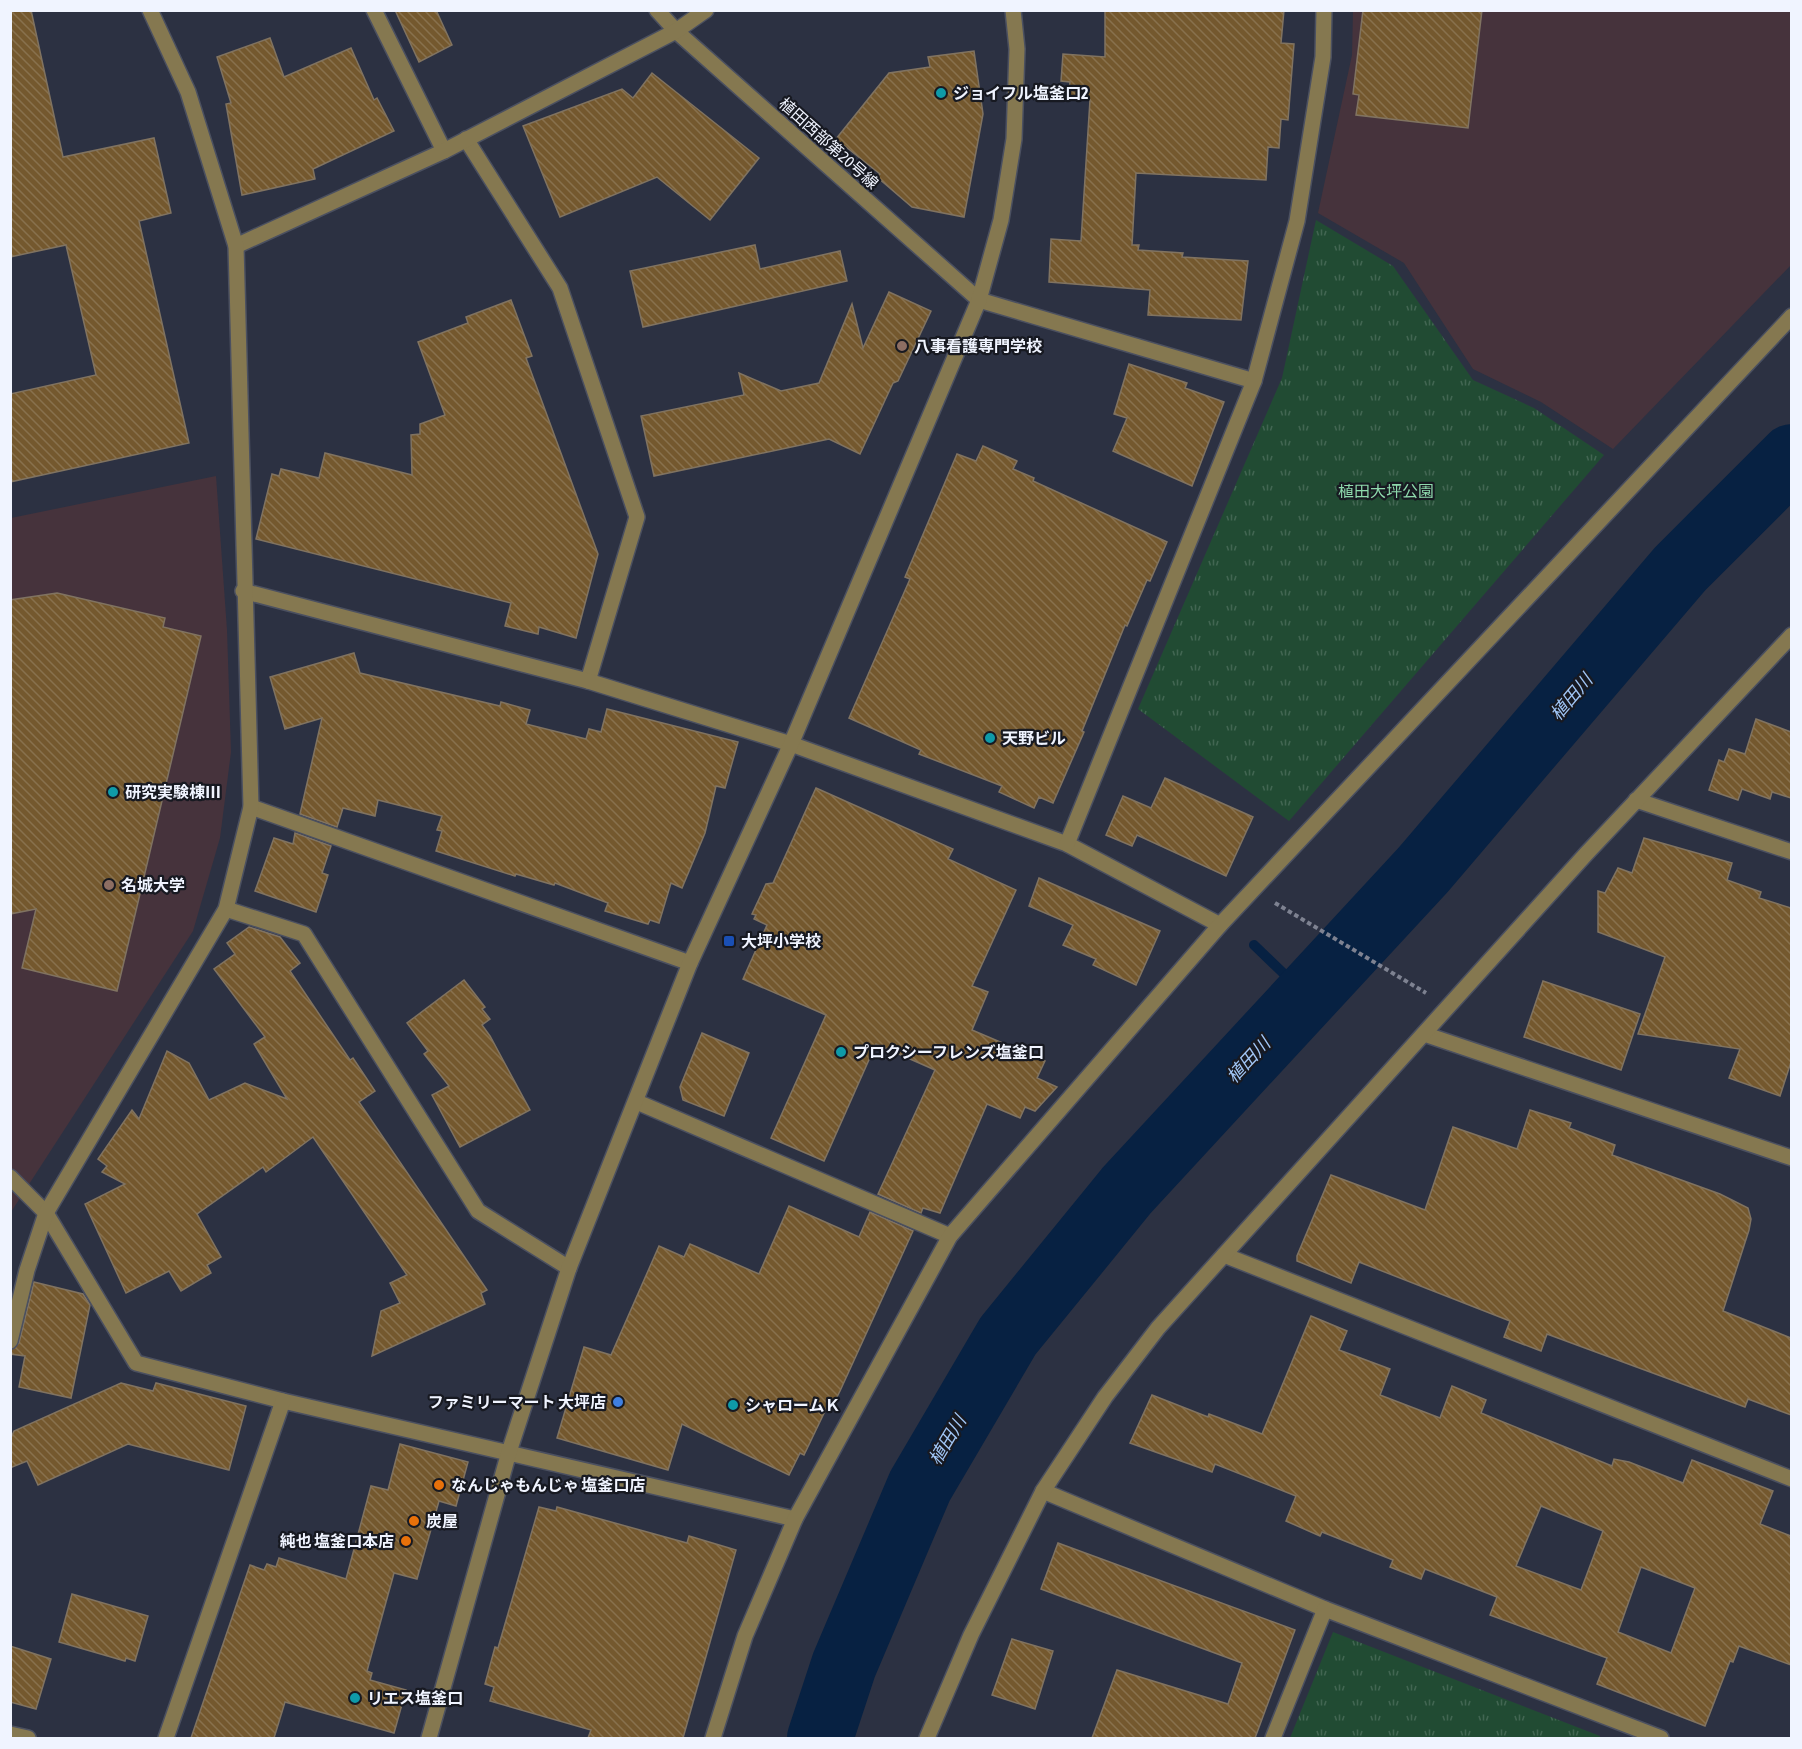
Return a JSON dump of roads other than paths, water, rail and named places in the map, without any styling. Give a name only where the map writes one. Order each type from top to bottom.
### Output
[{"type":"street","points":[[10,1341],[27,1269],[46,1213],[226,909],[251,807],[243,591],[236,246],[188,92],[150,10]]},
{"type":"street","points":[[374,10],[444,151]]},
{"type":"street","name":"植田西部第20号線","points":[[657,10],[676,31],[979,300]]},
{"type":"street","points":[[236,246],[444,151],[676,31],[706,10]]},
{"type":"street","points":[[429,1738],[509,1452],[569,1268],[637,1102],[690,963],[791,744],[979,300],[1001,220],[1014,139],[1017,49],[1013,10]]},
{"type":"street","points":[[1067,844],[1254,381],[1297,221],[1323,57],[1324,10]]},
{"type":"street","points":[[466,139],[560,288],[637,517],[588,681]]},
{"type":"street","points":[[979,300],[1254,381]]},
{"type":"street","points":[[713,1738],[745,1636],[795,1520],[950,1236],[1220,925],[1791,316]]},
{"type":"street","points":[[243,591],[588,681],[791,744],[1067,844],[1220,925]]},
{"type":"street","points":[[927,1738],[971,1635],[1043,1491],[1118,1380],[1158,1328],[1636,800],[1791,635]]},
{"type":"street","points":[[1636,800],[1791,852]]},
{"type":"street","points":[[251,807],[690,963]]},
{"type":"street","points":[[226,909],[303,934],[478,1211],[569,1268]]},
{"type":"street","points":[[1424,1034],[1791,1158]]},
{"type":"street","points":[[637,1102],[950,1236]]},
{"type":"street","points":[[10,1177],[46,1213],[136,1363],[283,1401],[795,1520]]},
{"type":"street","points":[[1224,1256],[1791,1479]]},
{"type":"street","points":[[166,1738],[283,1401]]},
{"type":"street","points":[[1043,1491],[1619,1731],[1660,1738]]},
{"type":"street","points":[[1273,1738],[1324,1610]]},
{"type":"street","points":[[10,1734],[28,1738]]},
{"type":"waterway","name":"植田川","points":[[820,1738],[844,1665],[920,1486],[1008,1336],[1127,1190],[1423,870],[1680,569],[1792,457]]},
{"type":"waterway","points":[[1254,945],[1307,996]]},
{"type":"place","name":"ジョイフル塩釜口2","points":[[941,93]]},
{"type":"place","name":"八事看護専門学校","points":[[902,346]]},
{"type":"place","name":"天野ビル","points":[[990,738]]},
{"type":"place","name":"研究実験棟Ⅲ","points":[[113,792]]},
{"type":"place","name":"名城大学","points":[[109,885]]},
{"type":"place","name":"大坪小学校","points":[[729,941]]},
{"type":"place","name":"プロクシーフレンズ塩釜口","points":[[841,1052]]},
{"type":"place","name":"ファミリーマート 大坪店","points":[[618,1402]]},
{"type":"place","name":"シャロームＫ","points":[[733,1405]]},
{"type":"place","name":"なんじゃもんじゃ 塩釜口店","points":[[439,1485]]},
{"type":"place","name":"炭屋","points":[[414,1521]]},
{"type":"place","name":"純也 塩釜口本店","points":[[406,1541]]},
{"type":"place","name":"リエス塩釜口","points":[[355,1698]]},
{"type":"park label","name":"植田大坪公園","points":[[1386,491]]}]
